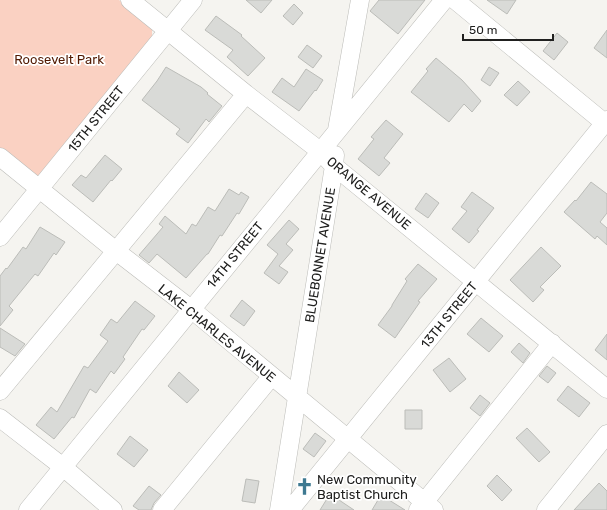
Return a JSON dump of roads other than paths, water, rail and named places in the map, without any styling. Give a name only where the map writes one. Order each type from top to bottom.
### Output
[{"type":"street","name":"ORANGE AVENUE","points":[[130,0],[246,94],[320,151],[334,166],[607,389]]},
{"type":"street","name":"15TH STREET","points":[[0,237],[193,0]]},
{"type":"street","name":"BLUEBONNET AVENUE","points":[[279,510],[334,166],[336,132],[360,0]]},
{"type":"street","name":"14TH STREET","points":[[28,510],[444,0]]},
{"type":"street","points":[[455,0],[606,123]]},
{"type":"street","points":[[0,391],[246,94]]},
{"type":"street","name":"13TH STREET","points":[[290,510],[606,123]]},
{"type":"street","name":"LAKE CHARLES AVENUE","points":[[0,157],[116,251],[191,309],[271,377],[348,439],[426,507]]},
{"type":"street","points":[[426,507],[552,343]]},
{"type":"street","points":[[162,510],[271,377]]},
{"type":"street","points":[[0,418],[63,467],[113,510]]},
{"type":"street","points":[[546,510],[607,434]]},
{"type":"place","name":"New Community Baptist Church","points":[[304,486]]},
{"type":"park label","name":"Roosevelt Park","points":[[59,59]]}]
